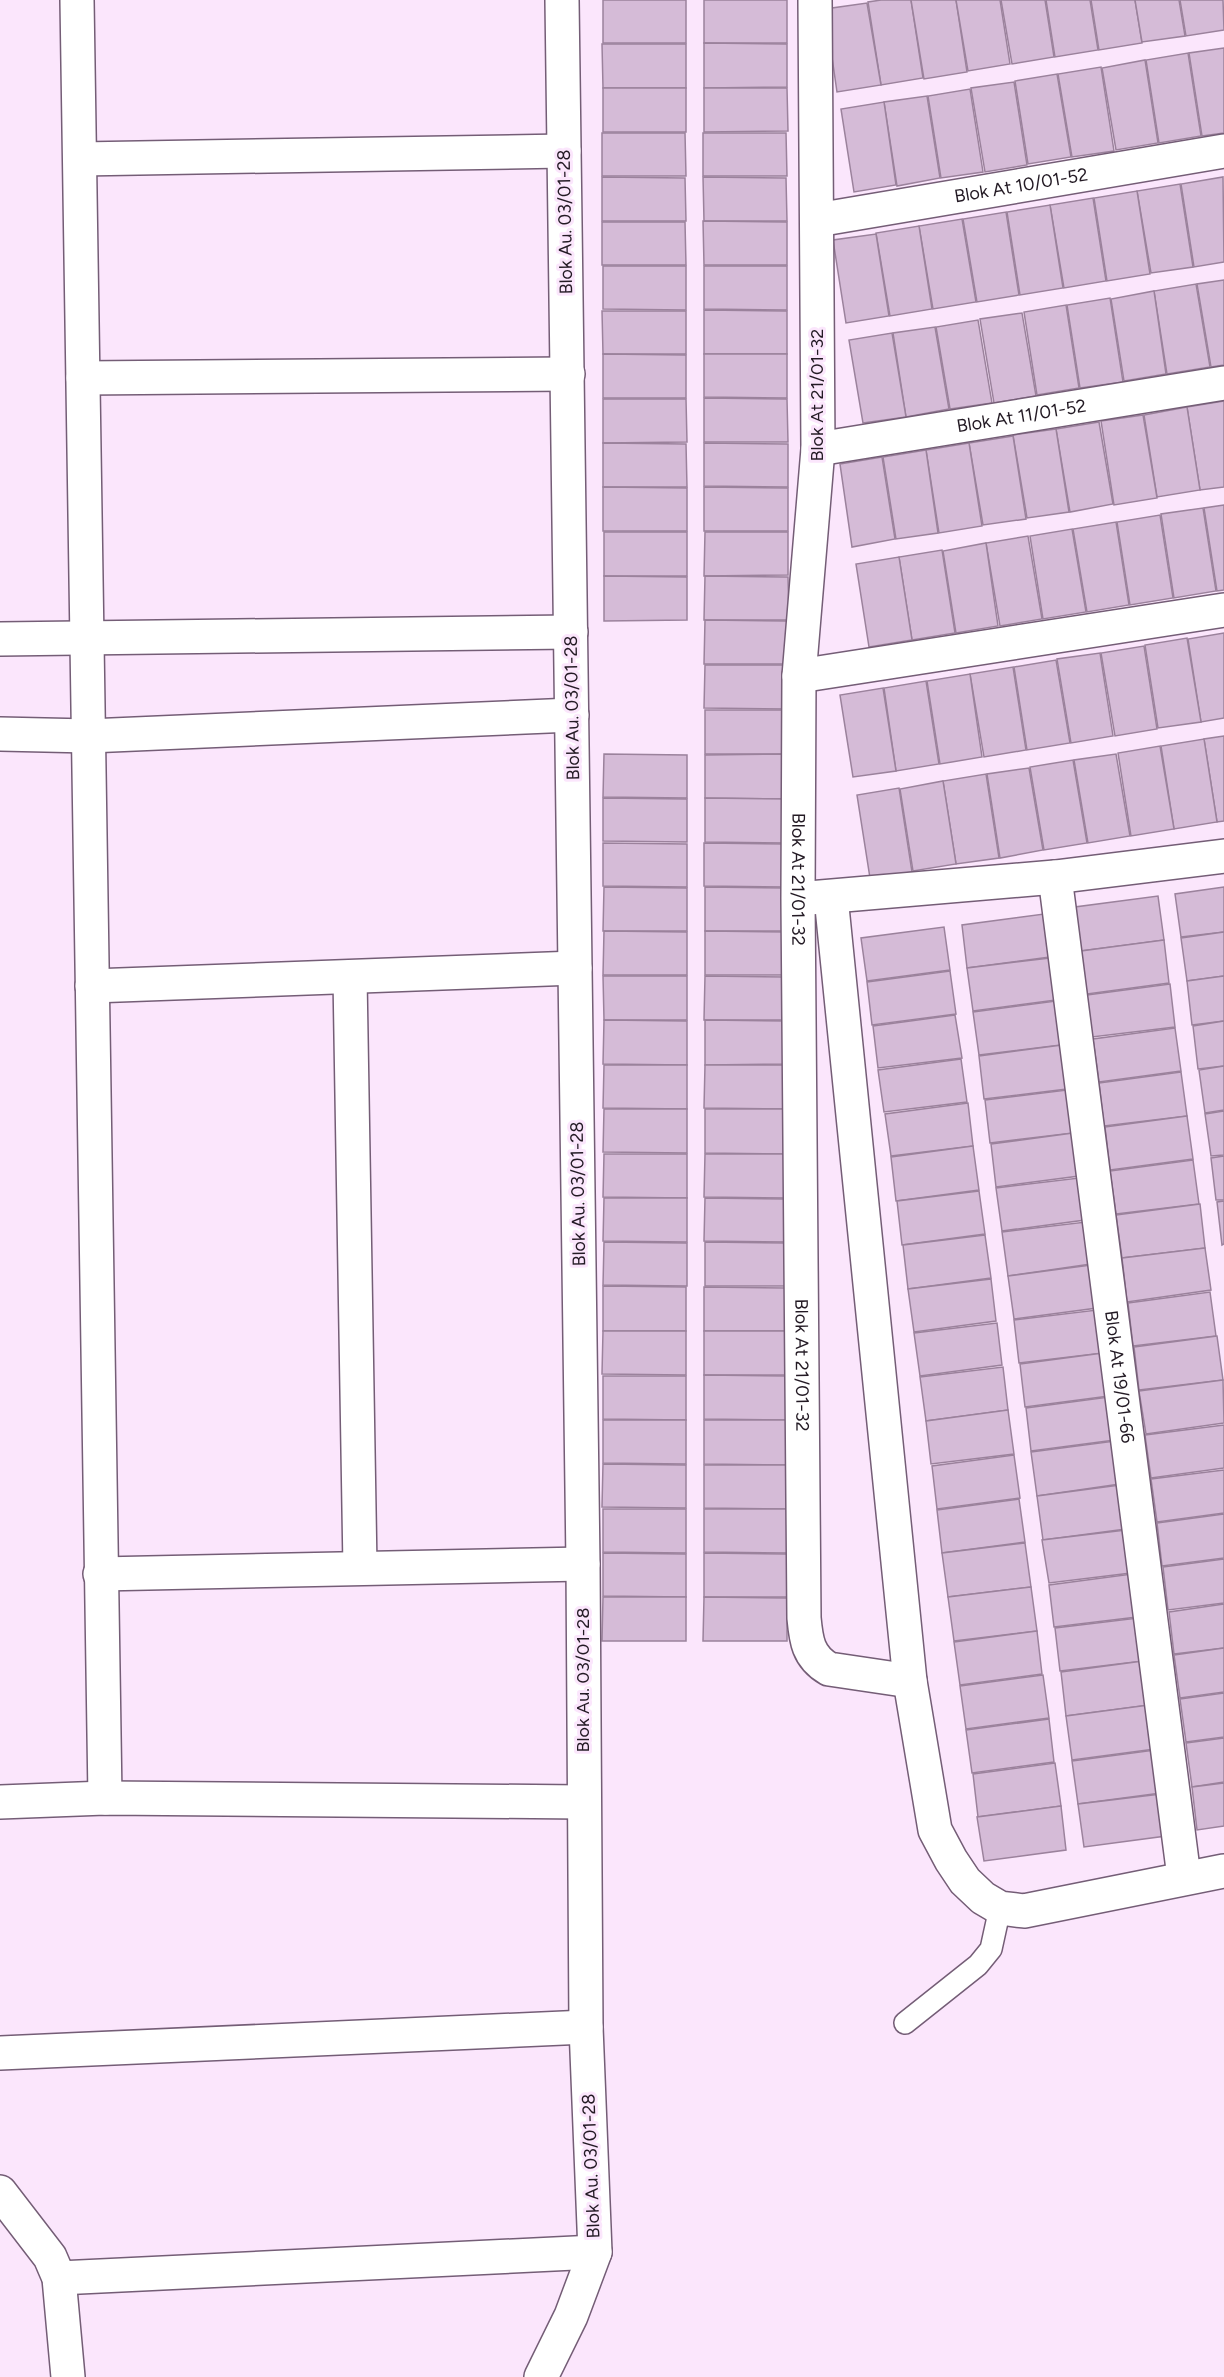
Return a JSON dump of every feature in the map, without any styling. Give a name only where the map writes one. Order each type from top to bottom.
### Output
[{"type":"street","points":[[77,0],[105,1798]]},
{"type":"street","name":"Blok Au. 03/01-28","points":[[541,2377],[571,2316],[595,2252],[586,2027],[583,1564],[562,0]]},
{"type":"street","name":"Blok At 21/01-32","points":[[815,0],[818,449],[799,676],[798,898],[804,1606],[806,1641],[811,1655],[819,1664],[829,1669],[910,1681]]},
{"type":"street","points":[[80,159],[564,151]]},
{"type":"street","name":"Blok At 10/01-52","points":[[817,220],[1224,151]]},
{"type":"street","points":[[84,378],[568,374]]},
{"type":"street","name":"Blok At 11/01-52","points":[[818,449],[1224,383]]},
{"type":"street","points":[[799,676],[1224,610]]},
{"type":"street","points":[[0,639],[571,632]]},
{"type":"street","points":[[0,734],[89,736],[572,714]]},
{"type":"street","points":[[798,898],[1055,877],[1224,856]]},
{"type":"street","name":"Blok At 19/01-66","points":[[1055,877],[1184,1877]]},
{"type":"street","points":[[831,897],[910,1681],[935,1830],[965,1881],[983,1898],[1000,1908],[1024,1911],[1184,1877],[1224,1871]]},
{"type":"street","points":[[92,986],[575,968]]},
{"type":"street","points":[[350,977],[360,1568]]},
{"type":"street","points":[[100,1574],[583,1564]]},
{"type":"street","points":[[0,1802],[105,1798],[584,1802]]},
{"type":"street","points":[[0,2053],[586,2027]]},
{"type":"street","points":[[0,2192],[50,2257],[59,2278],[68,2377]]},
{"type":"street","points":[[59,2278],[595,2252]]},
{"type":"lane","points":[[905,2023],[978,1965],[991,1948],[1000,1908]]},
{"type":"building","points":[[603,0],[686,0],[686,43],[603,43]]},
{"type":"building","points":[[704,0],[787,0],[787,43],[704,43]]},
{"type":"building","points":[[911,0],[923,78],[881,85],[868,2]]},
{"type":"building","points":[[911,0],[956,0],[967,72],[924,79]]},
{"type":"building","points":[[956,0],[1000,0],[1010,64],[968,71]]},
{"type":"building","points":[[1001,0],[1045,0],[1054,57],[1012,64]]},
{"type":"building","points":[[1046,0],[1090,0],[1098,50],[1055,57]]},
{"type":"building","points":[[1091,0],[1135,0],[1142,43],[1099,50]]},
{"type":"building","points":[[1135,0],[1179,0],[1185,36],[1142,42]]},
{"type":"building","points":[[1180,0],[1223,0],[1224,30],[1186,36]]},
{"type":"building","points":[[867,3],[881,85],[837,92],[825,9]]},
{"type":"building","points":[[704,43],[787,44],[787,87],[704,88]]},
{"type":"building","points":[[602,44],[686,44],[686,88],[603,88]]},
{"type":"building","points":[[1224,48],[1224,133],[1202,136],[1189,53]]},
{"type":"building","points":[[1188,53],[1201,136],[1159,143],[1146,60]]},
{"type":"building","points":[[1145,60],[1158,143],[1116,150],[1102,68]]},
{"type":"building","points":[[1101,67],[1114,151],[1072,157],[1058,74]]},
{"type":"building","points":[[1057,74],[1071,157],[1028,164],[1015,81]]},
{"type":"building","points":[[1014,82],[1027,165],[985,172],[971,88]]},
{"type":"building","points":[[603,88],[686,88],[686,132],[603,132]]},
{"type":"building","points":[[704,88],[787,88],[788,131],[704,132]]},
{"type":"building","points":[[970,89],[983,172],[941,178],[928,96]]},
{"type":"building","points":[[927,96],[940,178],[897,186],[884,102]]},
{"type":"building","points":[[884,102],[896,185],[854,192],[841,109]]},
{"type":"building","points":[[602,133],[685,133],[686,176],[602,176]]},
{"type":"building","points":[[703,133],[786,133],[787,176],[703,176]]},
{"type":"building","points":[[602,177],[685,178],[686,221],[602,221]]},
{"type":"building","points":[[703,177],[786,178],[787,221],[704,221]]},
{"type":"building","points":[[1223,177],[1224,262],[1194,267],[1181,184]]},
{"type":"building","points":[[1180,184],[1193,267],[1151,273],[1137,191]]},
{"type":"building","points":[[1137,191],[1150,274],[1107,281],[1094,198]]},
{"type":"building","points":[[1093,198],[1106,281],[1064,288],[1050,205]]},
{"type":"building","points":[[1050,205],[1063,288],[1020,295],[1007,212]]},
{"type":"building","points":[[1006,212],[1019,295],[977,302],[963,219]]},
{"type":"building","points":[[962,219],[976,302],[933,309],[919,226]]},
{"type":"building","points":[[703,221],[787,222],[787,265],[704,265]]},
{"type":"building","points":[[602,222],[685,222],[686,265],[602,265]]},
{"type":"building","points":[[919,226],[932,309],[890,316],[876,233]]},
{"type":"building","points":[[876,234],[889,316],[846,323],[833,240]]},
{"type":"building","points":[[603,266],[686,266],[686,310],[603,309]]},
{"type":"building","points":[[704,266],[787,266],[787,310],[704,309]]},
{"type":"building","points":[[1224,280],[1224,365],[1211,367],[1197,284]]},
{"type":"building","points":[[1196,284],[1210,367],[1167,374],[1154,291]]},
{"type":"building","points":[[1154,291],[1166,374],[1124,381],[1111,299]]},
{"type":"building","points":[[1110,298],[1123,382],[1080,388],[1067,305]]},
{"type":"building","points":[[1066,305],[1079,388],[1037,395],[1024,312]]},
{"type":"building","points":[[704,310],[787,311],[787,354],[704,354]]},
{"type":"building","points":[[602,311],[686,311],[686,354],[603,354]]},
{"type":"building","points":[[1022,313],[1036,396],[994,403],[980,319]]},
{"type":"building","points":[[978,320],[992,403],[950,409],[936,327]]},
{"type":"building","points":[[935,327],[949,409],[906,417],[893,333]]},
{"type":"building","points":[[892,333],[906,417],[863,423],[849,340]]},
{"type":"building","points":[[603,354],[686,355],[686,398],[603,398]]},
{"type":"building","points":[[704,354],[787,354],[787,398],[704,397]]},
{"type":"building","points":[[704,398],[787,399],[788,442],[704,442]]},
{"type":"building","points":[[603,399],[686,399],[687,442],[603,443]]},
{"type":"building","points":[[1224,401],[1224,487],[1200,490],[1187,407]]},
{"type":"building","points":[[1187,407],[1200,490],[1157,497],[1144,415]]},
{"type":"building","points":[[1143,415],[1157,498],[1114,505],[1101,421]]},
{"type":"building","points":[[1099,422],[1113,504],[1070,512],[1056,429]]},
{"type":"building","points":[[1056,429],[1069,512],[1027,518],[1013,435]]},
{"type":"building","points":[[1013,436],[1026,519],[983,525],[969,443]]},
{"type":"building","points":[[603,443],[686,444],[687,487],[603,487]]},
{"type":"building","points":[[704,443],[788,444],[788,487],[704,486]]},
{"type":"building","points":[[969,443],[982,526],[939,533],[926,450]]},
{"type":"building","points":[[926,450],[938,533],[896,539],[883,457]]},
{"type":"building","points":[[882,457],[895,539],[852,547],[840,464]]},
{"type":"building","points":[[603,487],[687,488],[687,531],[603,531]]},
{"type":"building","points":[[704,487],[788,488],[788,531],[704,531]]},
{"type":"building","points":[[1224,505],[1224,590],[1217,591],[1204,508]]},
{"type":"building","points":[[1203,508],[1216,591],[1174,598],[1161,514]]},
{"type":"building","points":[[1160,515],[1173,598],[1130,605],[1117,522]]},
{"type":"building","points":[[1116,522],[1129,605],[1087,612],[1073,529]]},
{"type":"building","points":[[1072,529],[1086,612],[1043,619],[1030,536]]},
{"type":"building","points":[[604,532],[687,532],[687,576],[604,576]]},
{"type":"building","points":[[705,532],[788,532],[788,575],[704,576]]},
{"type":"building","points":[[1028,536],[1042,619],[1000,626],[986,543]]},
{"type":"building","points":[[986,543],[998,626],[956,633],[943,551]]},
{"type":"building","points":[[942,550],[955,633],[912,640],[899,557]]},
{"type":"building","points":[[899,557],[912,640],[869,647],[856,564]]},
{"type":"building","points":[[604,576],[687,577],[687,620],[604,621]]},
{"type":"building","points":[[705,576],[788,577],[789,620],[704,620]]},
{"type":"building","points":[[705,620],[788,621],[789,664],[704,664]]},
{"type":"building","points":[[1224,633],[1224,718],[1201,722],[1188,639]]},
{"type":"building","points":[[1187,638],[1201,722],[1158,728],[1145,645]]},
{"type":"building","points":[[1144,646],[1157,729],[1115,736],[1101,653]]},
{"type":"building","points":[[1100,653],[1113,736],[1071,743],[1057,659]]},
{"type":"building","points":[[1056,660],[1070,743],[1027,750],[1014,667]]},
{"type":"building","points":[[705,665],[788,665],[788,709],[704,708]]},
{"type":"building","points":[[1013,667],[1026,750],[984,757],[970,674]]},
{"type":"building","points":[[970,674],[982,757],[940,764],[927,681]]},
{"type":"building","points":[[926,681],[939,764],[896,771],[884,688]]},
{"type":"building","points":[[883,688],[896,771],[853,777],[840,695]]},
{"type":"building","points":[[705,710],[788,710],[788,754],[705,754]]},
{"type":"building","points":[[1224,736],[1224,821],[1217,822],[1204,739]]},
{"type":"building","points":[[1204,739],[1217,822],[1174,829],[1161,746]]},
{"type":"building","points":[[1160,746],[1174,829],[1131,836],[1118,753]]},
{"type":"building","points":[[604,754],[687,755],[687,798],[603,797]]},
{"type":"building","points":[[788,754],[788,799],[705,798],[705,755]]},
{"type":"building","points":[[1116,754],[1130,836],[1088,843],[1074,760]]},
{"type":"building","points":[[1073,760],[1087,843],[1044,850],[1030,767]]},
{"type":"building","points":[[1029,768],[1043,850],[1000,858],[987,774]]},
{"type":"building","points":[[986,774],[999,858],[956,864],[943,781]]},
{"type":"building","points":[[943,781],[956,864],[913,871],[900,789]]},
{"type":"building","points":[[899,788],[912,872],[870,878],[857,795]]},
{"type":"building","points":[[603,798],[687,799],[687,842],[603,841]]},
{"type":"building","points":[[705,798],[788,799],[788,843],[705,842]]},
{"type":"building","points":[[603,843],[687,844],[687,887],[603,886]]},
{"type":"building","points":[[704,843],[788,844],[788,887],[704,886]]},
{"type":"building","points":[[604,887],[687,888],[687,931],[603,931]]},
{"type":"building","points":[[705,887],[788,888],[788,931],[705,931]]},
{"type":"building","points":[[1224,887],[1224,932],[1181,937],[1175,894]]},
{"type":"building","points":[[1158,896],[1164,940],[1081,951],[1075,907]]},
{"type":"building","points":[[1044,914],[1050,957],[967,968],[962,925]]},
{"type":"building","points":[[944,927],[950,970],[867,981],[861,938]]},
{"type":"building","points":[[604,931],[687,932],[687,975],[603,975]]},
{"type":"building","points":[[705,931],[788,932],[788,975],[705,975]]},
{"type":"building","points":[[1224,932],[1224,976],[1187,981],[1181,938]]},
{"type":"building","points":[[1164,940],[1169,983],[1087,994],[1081,951]]},
{"type":"building","points":[[1050,958],[1056,1000],[973,1011],[967,968]]},
{"type":"building","points":[[950,971],[956,1014],[872,1025],[867,982]]},
{"type":"building","points":[[603,976],[687,976],[687,1020],[604,1020]]},
{"type":"building","points":[[705,976],[788,977],[788,1020],[704,1020]]},
{"type":"building","points":[[1224,976],[1224,1021],[1192,1025],[1187,981]]},
{"type":"building","points":[[1170,984],[1175,1027],[1092,1037],[1087,995]]},
{"type":"building","points":[[1056,1001],[1061,1045],[979,1055],[973,1012]]},
{"type":"building","points":[[955,1015],[962,1058],[878,1068],[873,1026]]},
{"type":"building","points":[[604,1020],[687,1021],[687,1065],[603,1064]]},
{"type":"building","points":[[705,1020],[788,1021],[788,1064],[705,1065]]},
{"type":"building","points":[[1224,1021],[1224,1066],[1198,1069],[1193,1026]]},
{"type":"building","points":[[1175,1028],[1181,1071],[1099,1082],[1093,1039]]},
{"type":"building","points":[[1062,1045],[1067,1089],[984,1099],[979,1056]]},
{"type":"building","points":[[961,1059],[967,1102],[884,1112],[878,1070]]},
{"type":"building","points":[[604,1065],[687,1065],[687,1109],[603,1108]]},
{"type":"building","points":[[705,1065],[788,1065],[788,1109],[704,1108]]},
{"type":"building","points":[[1224,1066],[1224,1110],[1205,1113],[1199,1070]]},
{"type":"building","points":[[1181,1072],[1187,1116],[1104,1126],[1099,1083]]},
{"type":"building","points":[[1067,1090],[1073,1133],[990,1143],[985,1100]]},
{"type":"building","points":[[968,1103],[973,1146],[891,1156],[885,1114]]},
{"type":"building","points":[[604,1109],[687,1109],[687,1153],[603,1152]]},
{"type":"building","points":[[705,1109],[788,1109],[788,1154],[705,1153]]},
{"type":"building","points":[[1224,1111],[1224,1155],[1211,1156],[1205,1114]]},
{"type":"building","points":[[1187,1116],[1193,1159],[1110,1170],[1105,1127]]},
{"type":"building","points":[[1073,1133],[1079,1176],[996,1187],[991,1144]]},
{"type":"building","points":[[973,1146],[979,1190],[896,1201],[891,1157]]},
{"type":"building","points":[[604,1154],[687,1154],[687,1198],[603,1197]]},
{"type":"building","points":[[705,1154],[788,1154],[788,1198],[704,1197]]},
{"type":"building","points":[[1224,1156],[1224,1200],[1216,1200],[1211,1158]]},
{"type":"building","points":[[1193,1160],[1199,1204],[1116,1214],[1110,1171]]},
{"type":"building","points":[[1079,1178],[1085,1220],[1002,1231],[996,1188]]},
{"type":"building","points":[[979,1191],[985,1234],[902,1245],[897,1201]]},
{"type":"building","points":[[604,1198],[687,1198],[687,1242],[603,1241]]},
{"type":"building","points":[[705,1198],[788,1199],[788,1242],[704,1241]]},
{"type":"building","points":[[1224,1201],[1224,1244],[1222,1245],[1217,1202]]},
{"type":"building","points":[[1200,1204],[1205,1248],[1122,1258],[1116,1215]]},
{"type":"building","points":[[1086,1222],[1091,1264],[1008,1276],[1002,1232]]},
{"type":"building","points":[[985,1235],[991,1278],[908,1289],[903,1245]]},
{"type":"building","points":[[604,1242],[687,1243],[687,1286],[603,1285]]},
{"type":"building","points":[[705,1242],[788,1243],[788,1286],[705,1286]]},
{"type":"building","points":[[1205,1248],[1211,1290],[1127,1302],[1122,1258]]},
{"type":"building","points":[[1091,1265],[1097,1308],[1014,1319],[1008,1276]]},
{"type":"building","points":[[991,1279],[996,1321],[914,1332],[908,1289]]},
{"type":"building","points":[[603,1286],[686,1287],[686,1331],[603,1331]]},
{"type":"building","points":[[704,1287],[787,1288],[787,1331],[704,1331]]},
{"type":"building","points":[[1210,1292],[1216,1336],[1133,1346],[1128,1303]]},
{"type":"building","points":[[1097,1310],[1103,1353],[1019,1363],[1014,1320]]},
{"type":"building","points":[[997,1323],[1002,1365],[920,1376],[914,1333]]},
{"type":"building","points":[[603,1331],[686,1331],[686,1375],[602,1374]]},
{"type":"building","points":[[704,1331],[787,1331],[787,1375],[704,1375]]},
{"type":"building","points":[[1217,1336],[1223,1380],[1139,1390],[1134,1347]]},
{"type":"building","points":[[1103,1353],[1109,1396],[1025,1407],[1020,1364]]},
{"type":"building","points":[[1003,1367],[1008,1410],[926,1421],[920,1377]]},
{"type":"building","points":[[704,1375],[787,1376],[787,1420],[704,1419]]},
{"type":"building","points":[[603,1376],[686,1376],[686,1420],[603,1419]]},
{"type":"building","points":[[1223,1380],[1224,1423],[1146,1434],[1139,1391]]},
{"type":"building","points":[[1109,1397],[1115,1440],[1031,1451],[1026,1408]]},
{"type":"building","points":[[1008,1410],[1014,1454],[931,1464],[926,1421]]},
{"type":"building","points":[[603,1420],[686,1420],[686,1464],[603,1463]]},
{"type":"building","points":[[704,1420],[787,1420],[787,1465],[704,1464]]},
{"type":"building","points":[[1224,1425],[1224,1468],[1151,1478],[1145,1435]]},
{"type":"building","points":[[1115,1441],[1120,1484],[1037,1496],[1031,1452]]},
{"type":"building","points":[[1014,1455],[1020,1498],[937,1509],[932,1466]]},
{"type":"building","points":[[603,1464],[686,1465],[686,1508],[602,1507]]},
{"type":"building","points":[[704,1465],[787,1465],[787,1509],[704,1508]]},
{"type":"building","points":[[1224,1470],[1224,1513],[1157,1522],[1151,1479]]},
{"type":"building","points":[[1120,1485],[1126,1529],[1043,1540],[1037,1496]]},
{"type":"building","points":[[1019,1499],[1025,1542],[942,1553],[937,1510]]},
{"type":"building","points":[[603,1509],[686,1509],[686,1553],[603,1552]]},
{"type":"building","points":[[704,1509],[787,1509],[787,1553],[704,1552]]},
{"type":"building","points":[[1224,1514],[1224,1558],[1162,1566],[1157,1523]]},
{"type":"building","points":[[1126,1530],[1131,1573],[1049,1583],[1042,1540]]},
{"type":"building","points":[[1025,1543],[1031,1587],[948,1597],[942,1553]]},
{"type":"building","points":[[603,1553],[686,1554],[686,1597],[603,1596]]},
{"type":"building","points":[[704,1553],[787,1554],[787,1597],[704,1597]]},
{"type":"building","points":[[1224,1559],[1224,1603],[1168,1610],[1163,1567]]},
{"type":"building","points":[[1132,1574],[1137,1617],[1054,1627],[1049,1585]]},
{"type":"building","points":[[1031,1587],[1037,1631],[954,1641],[948,1597]]},
{"type":"building","points":[[603,1597],[686,1597],[686,1641],[602,1641]]},
{"type":"building","points":[[704,1597],[787,1598],[787,1641],[703,1641]]},
{"type":"building","points":[[1224,1604],[1224,1648],[1174,1654],[1169,1612]]},
{"type":"building","points":[[1138,1618],[1143,1661],[1060,1671],[1055,1628]]},
{"type":"building","points":[[1037,1631],[1042,1674],[960,1685],[954,1642]]},
{"type":"building","points":[[1224,1648],[1224,1692],[1180,1698],[1174,1655]]},
{"type":"building","points":[[1143,1661],[1149,1705],[1066,1716],[1061,1672]]},
{"type":"building","points":[[1043,1675],[1049,1718],[966,1729],[960,1686]]},
{"type":"building","points":[[1224,1693],[1224,1737],[1186,1742],[1180,1699]]},
{"type":"building","points":[[1149,1705],[1155,1749],[1072,1760],[1066,1716]]},
{"type":"building","points":[[1049,1719],[1054,1762],[972,1773],[966,1730]]},
{"type":"building","points":[[1224,1738],[1224,1782],[1192,1787],[1186,1743]]},
{"type":"building","points":[[1155,1750],[1161,1793],[1078,1804],[1072,1761]]},
{"type":"building","points":[[1055,1763],[1061,1806],[978,1817],[973,1774]]},
{"type":"building","points":[[1224,1783],[1224,1826],[1197,1830],[1192,1787]]},
{"type":"building","points":[[1161,1794],[1166,1836],[1084,1847],[1078,1804]]},
{"type":"building","points":[[1061,1806],[1066,1850],[984,1861],[977,1817]]}]
